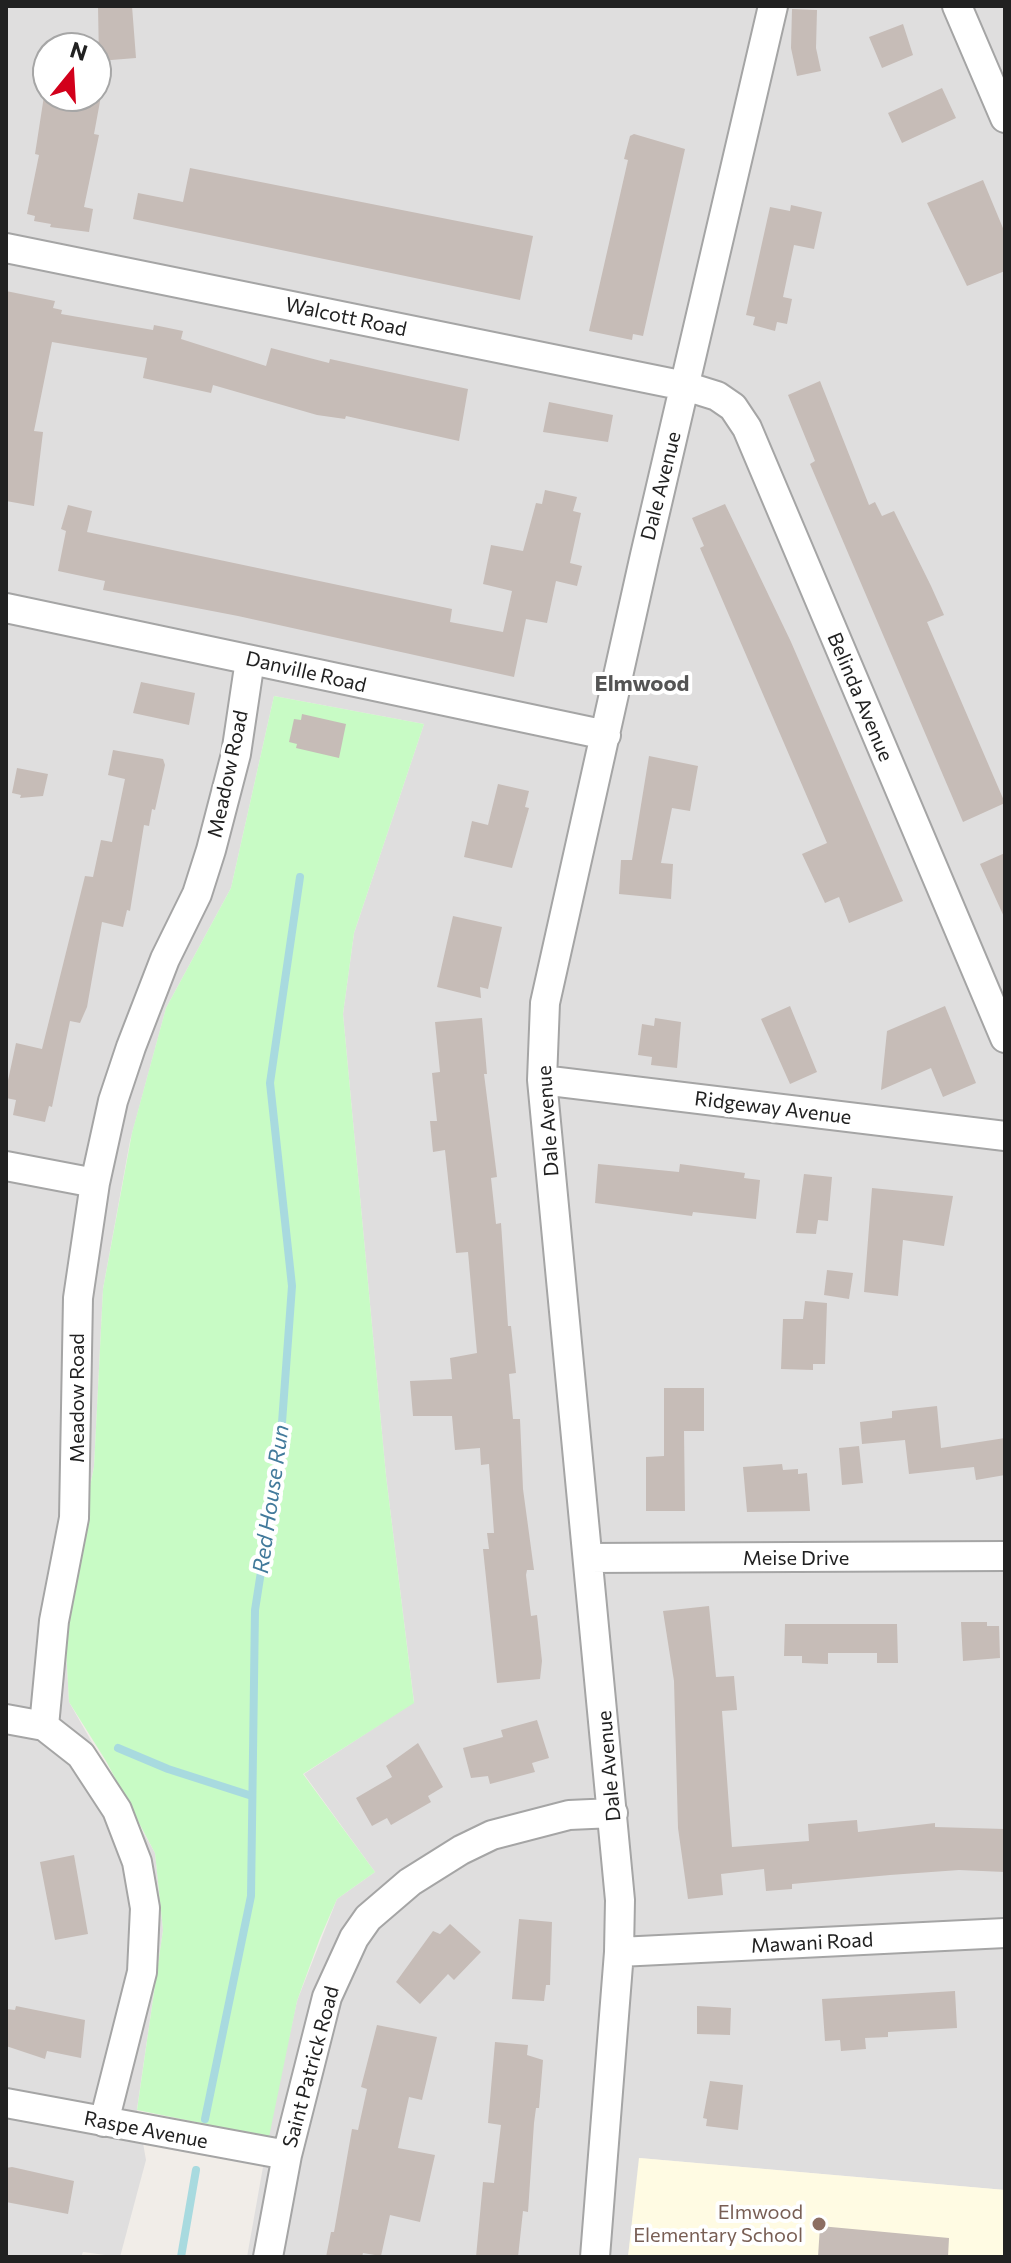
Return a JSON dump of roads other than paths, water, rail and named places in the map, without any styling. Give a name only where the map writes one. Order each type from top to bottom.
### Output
[{"type":"street","name":"Dale Avenue","points":[[595,2257],[619,1952],[620,1900],[542,1080],[545,1003],[773,6]]},
{"type":"street","points":[[957,6],[1005,118]]},
{"type":"street","name":"Walcott Road","points":[[6,248],[685,386]]},
{"type":"street","name":"Belinda Avenue","points":[[685,386],[726,401],[740,415],[747,428],[1005,1038]]},
{"type":"street","name":"Danville Road","points":[[6,608],[606,735]]},
{"type":"street","name":"Meadow Road","points":[[44,1726],[54,1621],[74,1518],[78,1298],[95,1183],[113,1101],[131,1047],[165,959],[197,894],[223,808],[250,660]]},
{"type":"street","name":"Ridgeway Avenue","points":[[542,1080],[1005,1136]]},
{"type":"street","points":[[6,1166],[95,1183]]},
{"type":"street","name":"Meise Drive","points":[[588,1558],[1005,1556]]},
{"type":"street","points":[[6,1719],[44,1726],[81,1755],[117,1810],[137,1862],[145,1908],[142,1972],[104,2122]]},
{"type":"street","name":"Saint Patrick Road","points":[[268,2257],[287,2155],[327,1997],[368,1918],[410,1882],[461,1850],[492,1835],[569,1815],[613,1813]]},
{"type":"street","name":"Mawani Road","points":[[619,1952],[1005,1933]]},
{"type":"street","name":"Raspe Avenue","points":[[6,2103],[287,2155]]},
{"type":"waterway","name":"Red House Run","points":[[205,2119],[251,1896],[255,1610],[280,1450],[292,1286],[270,1083],[300,877]]},
{"type":"waterway","points":[[118,1748],[168,1769],[252,1796]]},
{"type":"waterway","name":"Red House Run","points":[[181,2257],[196,2170]]},
{"type":"place","name":"Elmwood Elementary School","points":[[819,2224]]},
{"type":"district","name":"Elmwood","points":[[642,684]]}]
